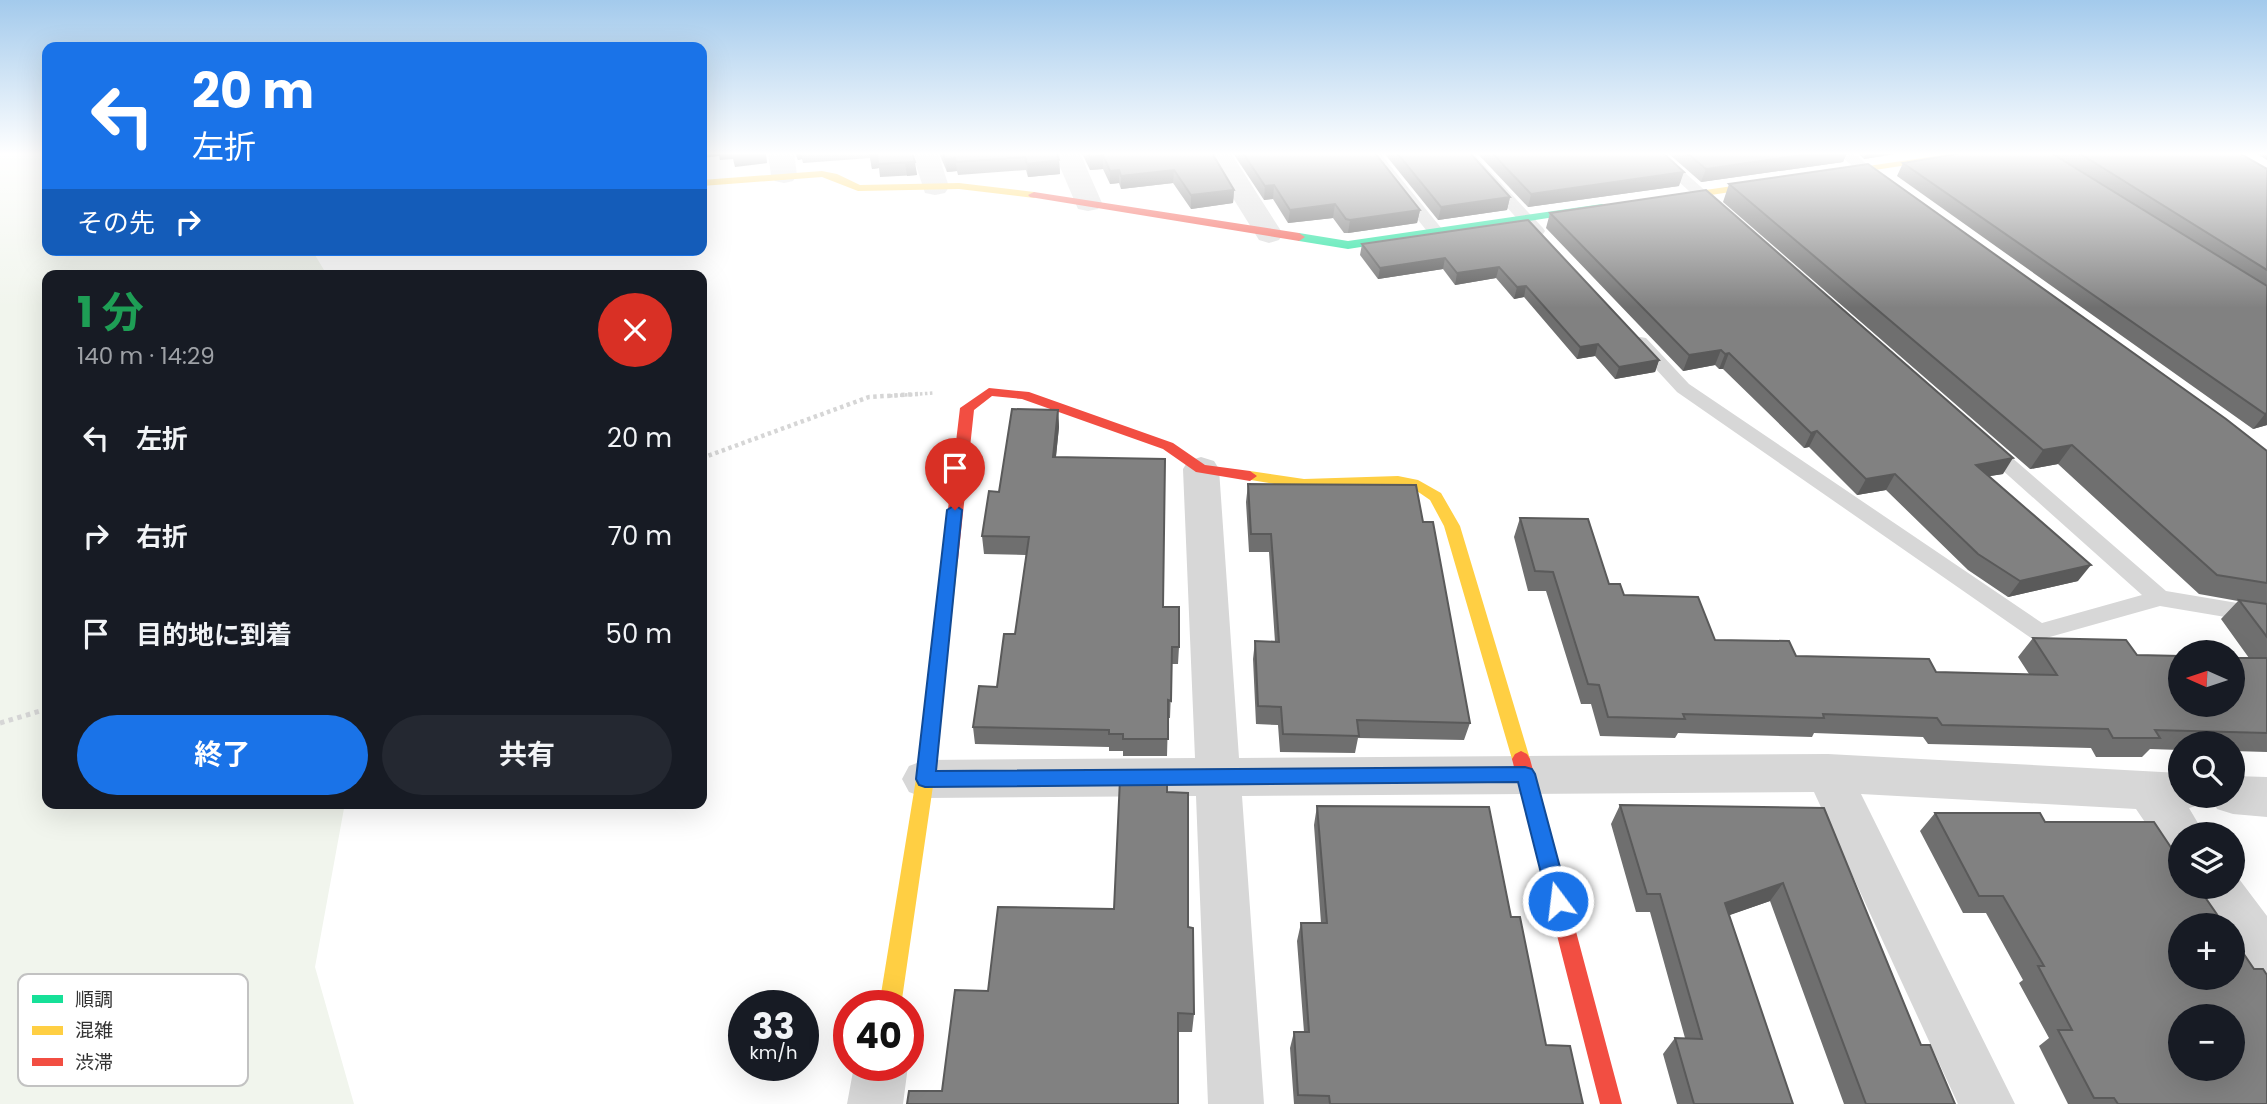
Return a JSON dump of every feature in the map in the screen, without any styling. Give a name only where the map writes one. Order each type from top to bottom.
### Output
[{"type":"street","points":[[1097,205],[1348,245],[1619,205]]},
{"type":"street","points":[[1250,205],[1269,234]]},
{"type":"street","points":[[892,990],[925,779],[967,408],[989,392],[1006,392],[1042,400],[1168,446],[1201,468],[1304,484],[1398,481],[1418,485],[1436,497],[1452,526],[1525,774],[1611,1104]]},
{"type":"street","points":[[1201,468],[1236,1104]]},
{"type":"street","points":[[925,779],[1828,773],[2173,813]]},
{"type":"street","points":[[1828,773],[1987,1104]]},
{"type":"street","points":[[2245,796],[2267,797]]},
{"type":"street","points":[[2245,891],[2267,913]]},
{"type":"street","points":[[2226,899],[2267,958]]},
{"type":"street","points":[[875,1104],[879,1081]]},
{"type":"lane","points":[[1414,205],[1436,232]]},
{"type":"lane","points":[[1513,205],[1553,248]]},
{"type":"lane","points":[[1712,205],[1732,221]]},
{"type":"lane","points":[[1627,328],[1683,388],[2039,632],[2160,598],[2267,617]]},
{"type":"lane","points":[[1972,432],[2160,598]]},
{"type":"path","points":[[707,456],[869,397],[941,393],[983,395]]},
{"type":"path","points":[[0,723],[42,710]]},
{"type":"shaded area","points":[[0,205],[42,205],[42,256],[316,256],[324,270],[42,270],[42,809],[344,809],[315,967],[354,1104],[0,1104]]},
{"type":"building","points":[[1286,205],[1331,205],[1290,210]]},
{"type":"building","points":[[1335,205],[1416,205],[1420,210],[1350,220],[1346,219]]},
{"type":"building","points":[[1608,205],[1723,205],[2013,458],[1976,465],[2091,565],[2020,581],[1978,554],[1895,474],[1866,479],[1817,431],[1811,433],[1729,353],[1725,354],[1721,350],[1689,355],[1550,213]]},
{"type":"building","points":[[1753,205],[1925,205],[2226,419],[2267,451],[2267,583],[2217,575],[2072,445],[2043,450]]},
{"type":"building","points":[[1963,205],[2135,205],[2267,286],[2265,414]]},
{"type":"building","points":[[2162,205],[2267,205],[2267,270]]},
{"type":"building","points":[[1528,220],[1659,360],[1619,367],[1598,344],[1580,347],[1526,286],[1517,287],[1499,267],[1457,273],[1445,258],[1380,268],[1362,244]]},
{"type":"building","points":[[1012,409],[1058,410],[1053,457],[1165,459],[1163,607],[1179,607],[1179,647],[1172,647],[1168,739],[1123,739],[1123,734],[1109,734],[1109,730],[973,727],[979,686],[997,687],[1004,634],[1015,634],[1029,537],[982,536],[989,491],[999,492]]},
{"type":"building","points":[[1248,484],[1416,485],[1423,522],[1433,522],[1470,723],[1357,720],[1359,736],[1283,734],[1281,707],[1258,706],[1255,641],[1279,642],[1271,534],[1251,534]]},
{"type":"building","points":[[1520,518],[1588,519],[1609,584],[1620,584],[1624,595],[1698,597],[1715,640],[1789,641],[1796,656],[1929,659],[1936,672],[2057,675],[2033,638],[2126,640],[2137,655],[2168,656],[2168,718],[2245,718],[2245,658],[2267,658],[2267,733],[2155,730],[2160,738],[2113,738],[2108,729],[1942,725],[1937,718],[1823,714],[1824,718],[1683,714],[1685,719],[1608,717],[1599,685],[1588,684],[1553,572],[1535,571]]},
{"type":"building","points":[[2239,600],[2267,604],[2267,637]]},
{"type":"building","points":[[1167,778],[1167,792],[1188,793],[1188,927],[1193,928],[1194,1014],[1178,1013],[1178,1104],[907,1104],[909,1091],[942,1091],[955,990],[988,991],[998,907],[1114,909],[1120,779]]},
{"type":"building","points":[[1620,805],[1824,808],[1921,1045],[1930,1045],[1955,1104],[1866,1104],[1783,883],[1725,903],[1793,1104],[1694,1104],[1675,1038],[1702,1039],[1660,894],[1647,894]]},
{"type":"building","points":[[1317,806],[1489,807],[1511,917],[1520,917],[1546,1045],[1570,1046],[1583,1104],[1330,1104],[1329,1096],[1298,1095],[1294,1032],[1309,1032],[1301,923],[1327,923]]},
{"type":"building","points":[[1935,813],[2040,813],[2045,822],[2154,822],[2168,843],[2168,899],[2206,899],[2216,913],[2168,913],[2168,990],[2245,990],[2245,956],[2254,969],[2263,969],[2267,975],[2267,1104],[2118,1104],[2114,1098],[2094,1098],[2058,1030],[2072,1030],[2038,966],[2044,966],[2003,896],[1979,896]]},
{"type":"traffic: fast","points":[[1299,237],[1348,245],[1602,207]]},
{"type":"traffic: slow","points":[[1250,476],[1304,484],[1398,481],[1418,485],[1436,497],[1452,526],[1521,759]]},
{"type":"traffic: slow","points":[[892,990],[925,779],[950,560]]},
{"type":"traffic: jam","points":[[1094,205],[1299,237]]},
{"type":"traffic: jam","points":[[950,560],[967,408],[989,392],[1024,395],[1168,446],[1201,469],[1250,476]]},
{"type":"traffic: jam","points":[[1521,759],[1611,1104]]},
{"type":"route","points":[[955,510],[925,779],[1525,774],[1558,901]]}]
